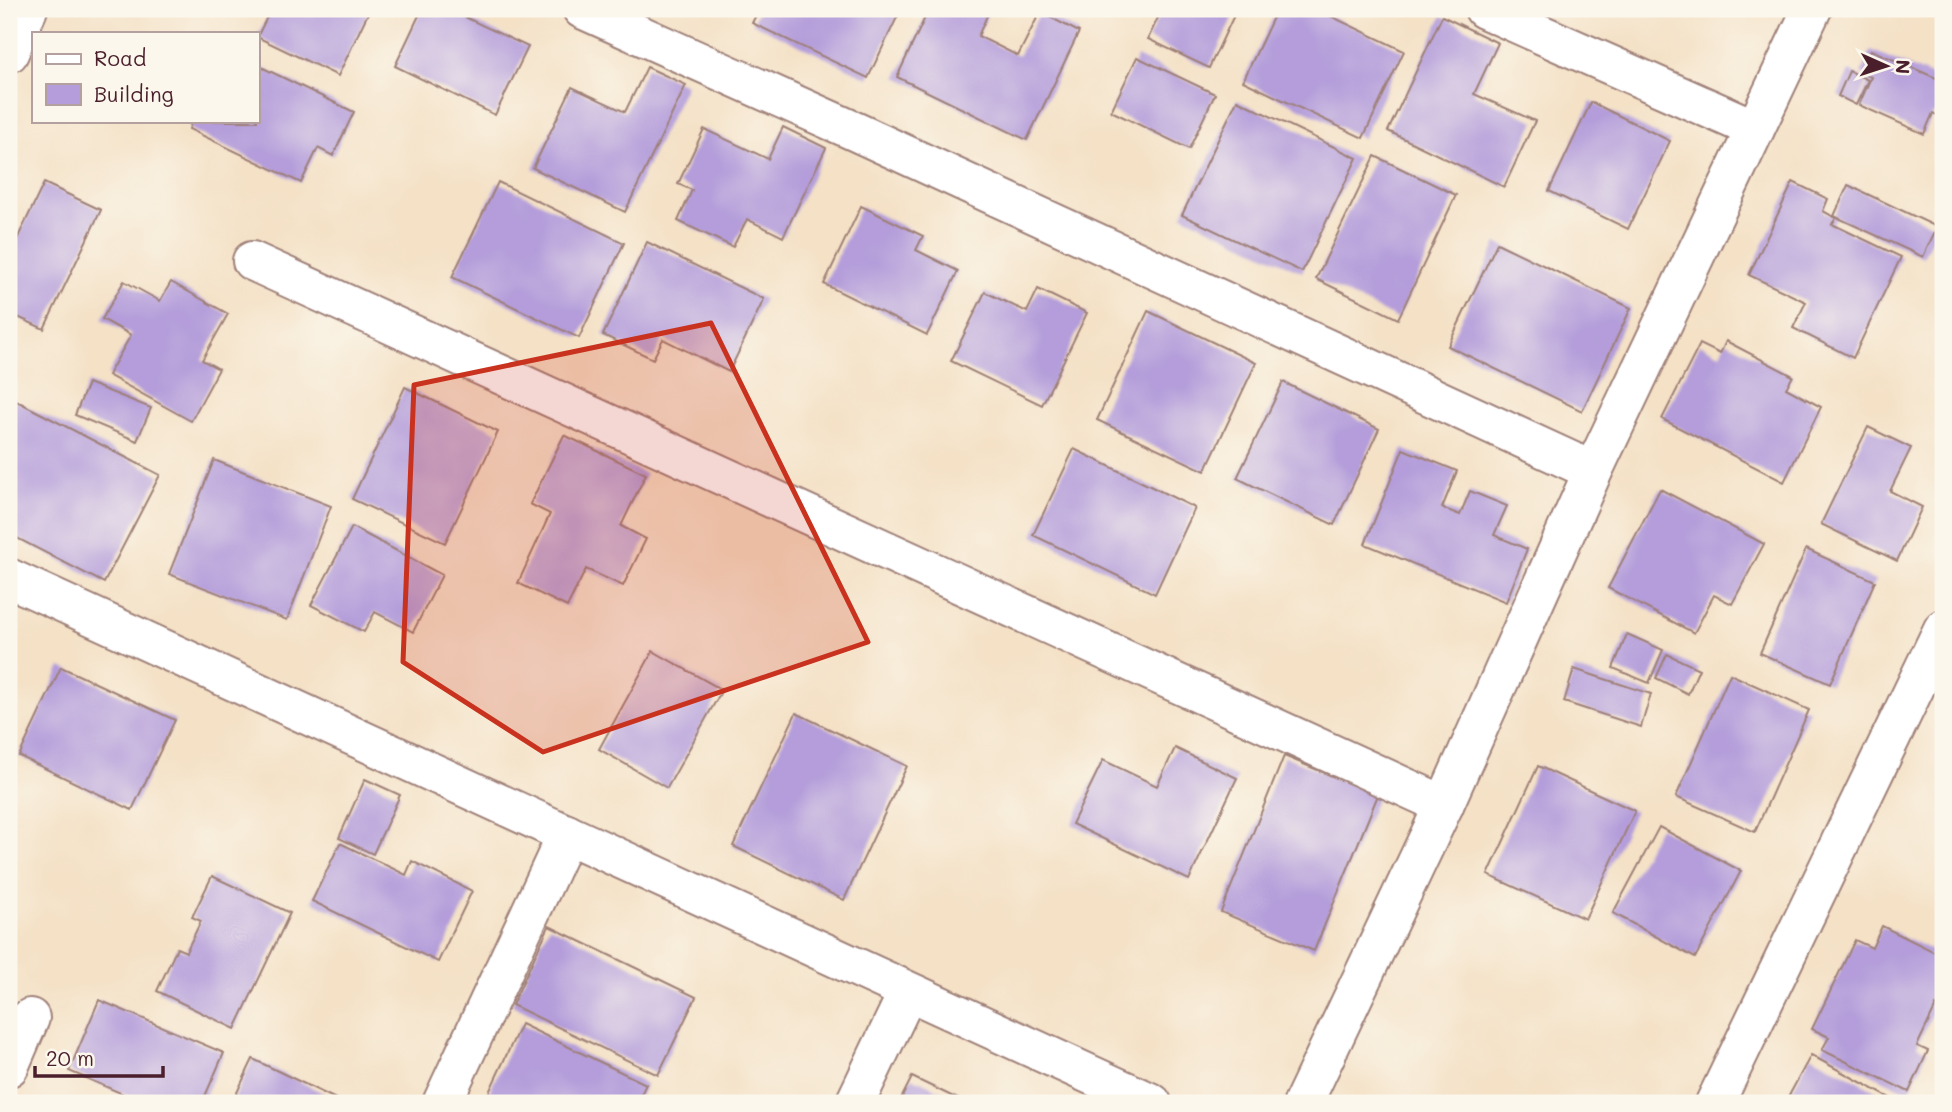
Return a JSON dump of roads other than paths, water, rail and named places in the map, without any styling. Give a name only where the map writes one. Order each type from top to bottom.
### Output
[{"type":"street","points":[[9,53],[28,9]]},
{"type":"street","points":[[582,9],[852,130],[1592,471]]},
{"type":"street","points":[[1484,9],[1755,129]]},
{"type":"street","points":[[1303,1103],[1444,805],[1592,471],[1812,9]]},
{"type":"street","points":[[252,261],[1444,805]]},
{"type":"street","points":[[9,578],[1152,1103]]},
{"type":"street","points":[[1715,1103],[1943,629]]},
{"type":"street","points":[[442,1103],[567,835]]},
{"type":"street","points":[[855,1103],[908,992]]},
{"type":"street","points":[[9,1067],[30,1018]]}]
